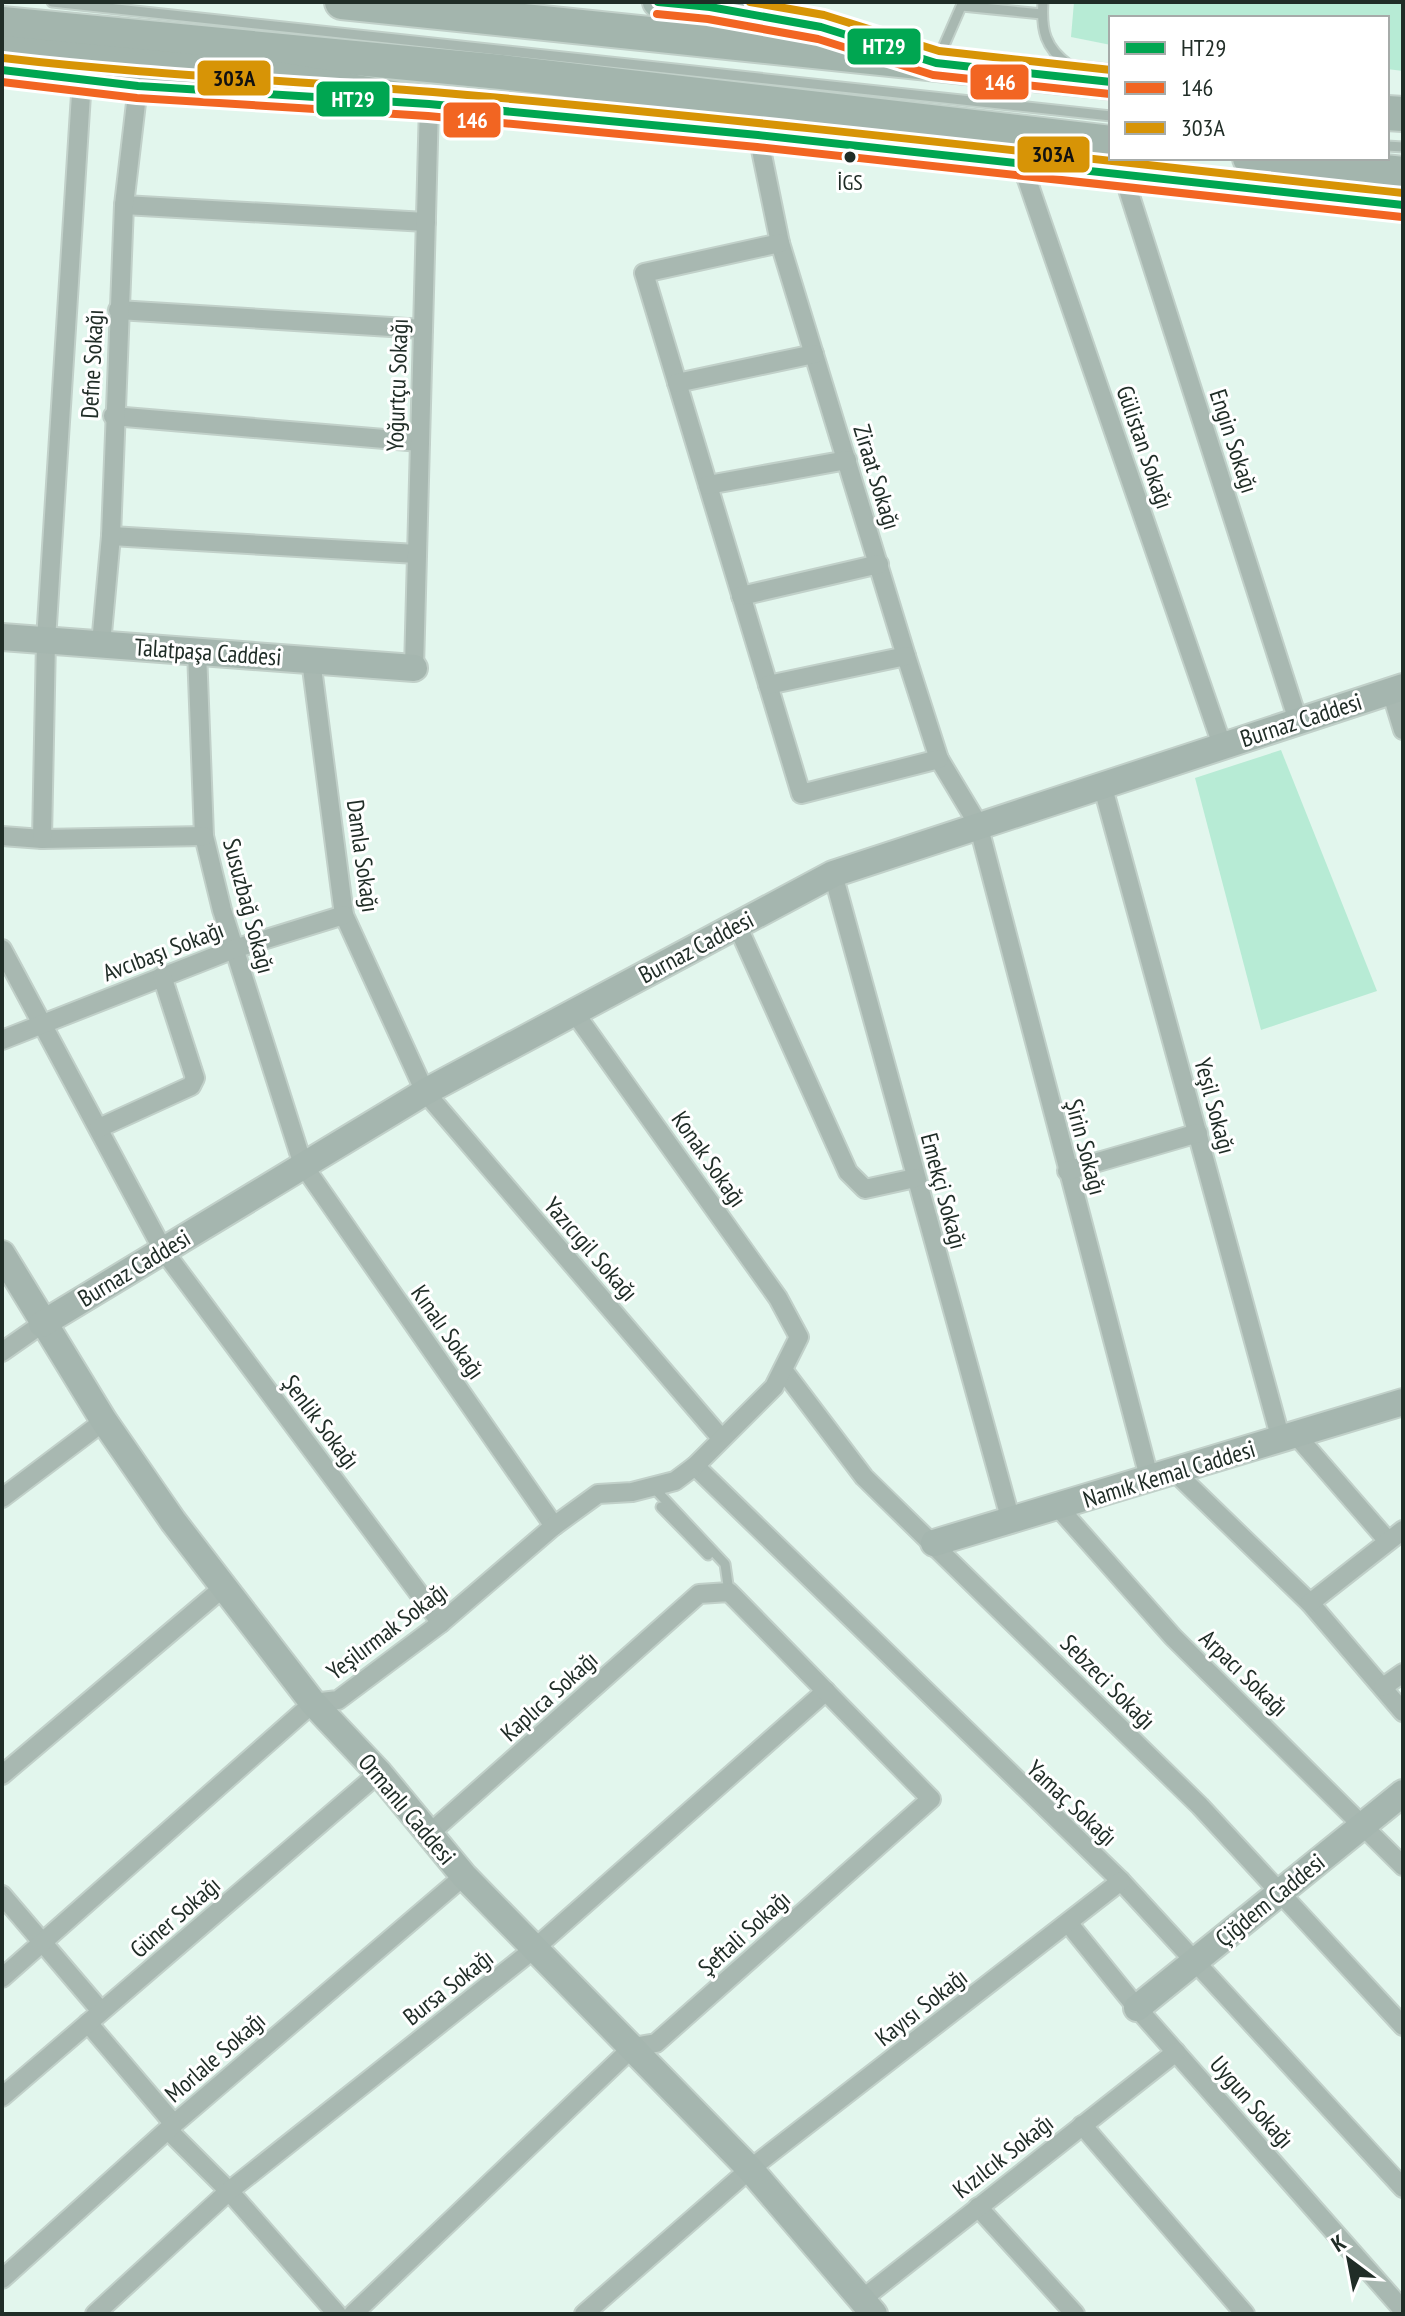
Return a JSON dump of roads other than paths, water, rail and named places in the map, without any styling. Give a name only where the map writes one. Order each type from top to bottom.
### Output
[{"type":"highway","points":[[342,2],[1101,81]]},
{"type":"highway","points":[[2,24],[501,72],[1109,143]]},
{"type":"highway","points":[[2,53],[283,80],[429,104]]},
{"type":"highway","points":[[1269,160],[1403,174]]},
{"type":"main road","points":[[658,2],[710,4],[821,27],[936,63]]},
{"type":"main road","points":[[2,70],[138,86],[429,104],[758,135],[1403,205]]},
{"type":"main road","name":"Talatpaşa Caddesi","points":[[2,637],[414,668]]},
{"type":"main road","name":"Burnaz Caddesi","points":[[42,1324],[425,1092],[833,874],[1397,689]]},
{"type":"main road","name":"Ormanlı Caddesi","points":[[2,1254],[104,1421],[224,1587],[313,1703],[379,1773],[464,1876],[750,2169],[868,2307]]},
{"type":"main road","name":"Namık Kemal Caddesi","points":[[934,1543],[1289,1438],[1399,1410]]},
{"type":"main road","name":"Çiğdem Caddesi","points":[[1137,2008],[1403,1793]]},
{"type":"street","points":[[42,839],[46,640],[82,79]]},
{"type":"street","name":"Defne Sokağı","points":[[101,644],[111,536],[113,416],[124,205],[138,86]]},
{"type":"street","name":"Yoğurtçu Sokağı","points":[[414,668],[429,104]]},
{"type":"street","name":"Ziraat Sokağı","points":[[758,135],[780,243],[906,656],[939,759],[978,824]]},
{"type":"street","name":"Gülistan Sokağı","points":[[1022,165],[1222,745]]},
{"type":"street","name":"Engin Sokağı","points":[[1124,177],[1298,721]]},
{"type":"street","points":[[124,205],[426,222]]},
{"type":"street","points":[[780,243],[644,273],[801,794],[939,759]]},
{"type":"street","points":[[118,310],[423,329]]},
{"type":"street","points":[[677,383],[814,354]]},
{"type":"street","points":[[113,416],[420,442]]},
{"type":"street","points":[[708,485],[847,460]]},
{"type":"street","points":[[111,536],[417,554]]},
{"type":"street","points":[[741,596],[879,564]]},
{"type":"street","name":"Susuzbağ Sokağı","points":[[197,651],[204,836],[234,949],[303,1165]]},
{"type":"street","points":[[768,685],[906,656]]},
{"type":"street","name":"Damla Sokağı","points":[[311,660],[344,915],[361,958],[425,1092]]},
{"type":"street","points":[[1397,689],[1403,730]]},
{"type":"street","name":"Yeşil Sokağı","points":[[1102,784],[1198,1133],[1289,1438]]},
{"type":"street","name":"Şirin Sokağı","points":[[978,824],[1150,1481]]},
{"type":"street","points":[[2,836],[42,839],[204,836]]},
{"type":"street","name":"Emekçi Sokağı","points":[[833,874],[1011,1521]]},
{"type":"street","name":"Avcıbaşı Sokağı","points":[[2,1040],[234,949],[344,915]]},
{"type":"street","points":[[737,925],[848,1172],[865,1189],[915,1178]]},
{"type":"street","name":"Şenlik Sokağı","points":[[2,949],[163,1250],[441,1623]]},
{"type":"street","points":[[99,1128],[191,1086],[195,1078],[162,976]]},
{"type":"street","name":"Konak Sokağı","points":[[574,1012],[778,1298],[799,1337]]},
{"type":"street","name":"Yazıcıgil Sokağı","points":[[425,1092],[721,1438]]},
{"type":"street","points":[[1067,1171],[1198,1133]]},
{"type":"street","name":"Kınalı Sokağı","points":[[303,1165],[554,1526]]},
{"type":"street","points":[[2,1352],[42,1324]]},
{"type":"street","name":"Yeşilırmak Sokağı","points":[[2,1978],[313,1703],[338,1700],[441,1623],[554,1526],[598,1494],[675,1481],[695,1466],[774,1387],[799,1337]]},
{"type":"street","name":"Sebzeci Sokağı","points":[[783,1370],[864,1477],[1200,1806],[1403,2026]]},
{"type":"street","points":[[2,1498],[104,1421]]},
{"type":"street","points":[[1289,1438],[1388,1541]]},
{"type":"street","name":"Yamaç Sokağı","points":[[695,1466],[1121,1881],[1403,2188]]},
{"type":"street","points":[[1176,1473],[1310,1603],[1403,1712]]},
{"type":"street","name":"Arpacı Sokağı","points":[[1058,1507],[1173,1637],[1403,1866]]},
{"type":"street","points":[[1310,1603],[1403,1530]]},
{"type":"street","points":[[2,1775],[224,1587]]},
{"type":"street","name":"Kaplıca Sokağı","points":[[430,1833],[699,1594],[729,1592]]},
{"type":"street","name":"Şeftali Sokağı","points":[[353,2314],[633,2047],[656,2043],[931,1799],[729,1592]]},
{"type":"street","points":[[1383,1687],[1403,1673]]},
{"type":"street","name":"Bursa Sokağı","points":[[95,2314],[229,2191],[534,1949],[826,1691]]},
{"type":"street","name":"Güner Sokağı","points":[[2,2097],[379,1773]]},
{"type":"street","name":"Morlale Sokağı","points":[[2,2279],[171,2127],[464,1876]]},
{"type":"street","name":"Kayısı Sokağı","points":[[584,2314],[750,2169],[1121,1881]]},
{"type":"street","points":[[2,1895],[43,1942],[171,2127],[337,2314]]},
{"type":"street","name":"Uygun Sokağı","points":[[1069,1924],[1137,2008],[1403,2310]]},
{"type":"street","name":"Kızılcık Sokağı","points":[[868,2307],[978,2207],[1176,2052]]},
{"type":"street","points":[[1082,2125],[1245,2314]]},
{"type":"street","points":[[978,2207],[1075,2314]]},
{"type":"lane","points":[[52,2],[1109,116]]},
{"type":"lane","points":[[1043,2],[1048,48],[1101,81]]},
{"type":"lane","points":[[936,63],[962,4],[1042,14]]},
{"type":"lane","points":[[652,1486],[725,1564],[729,1592]]},
{"type":"lane","points":[[661,1507],[710,1558]]},
{"type":"place","name":"İGS","points":[[850,157]]}]
